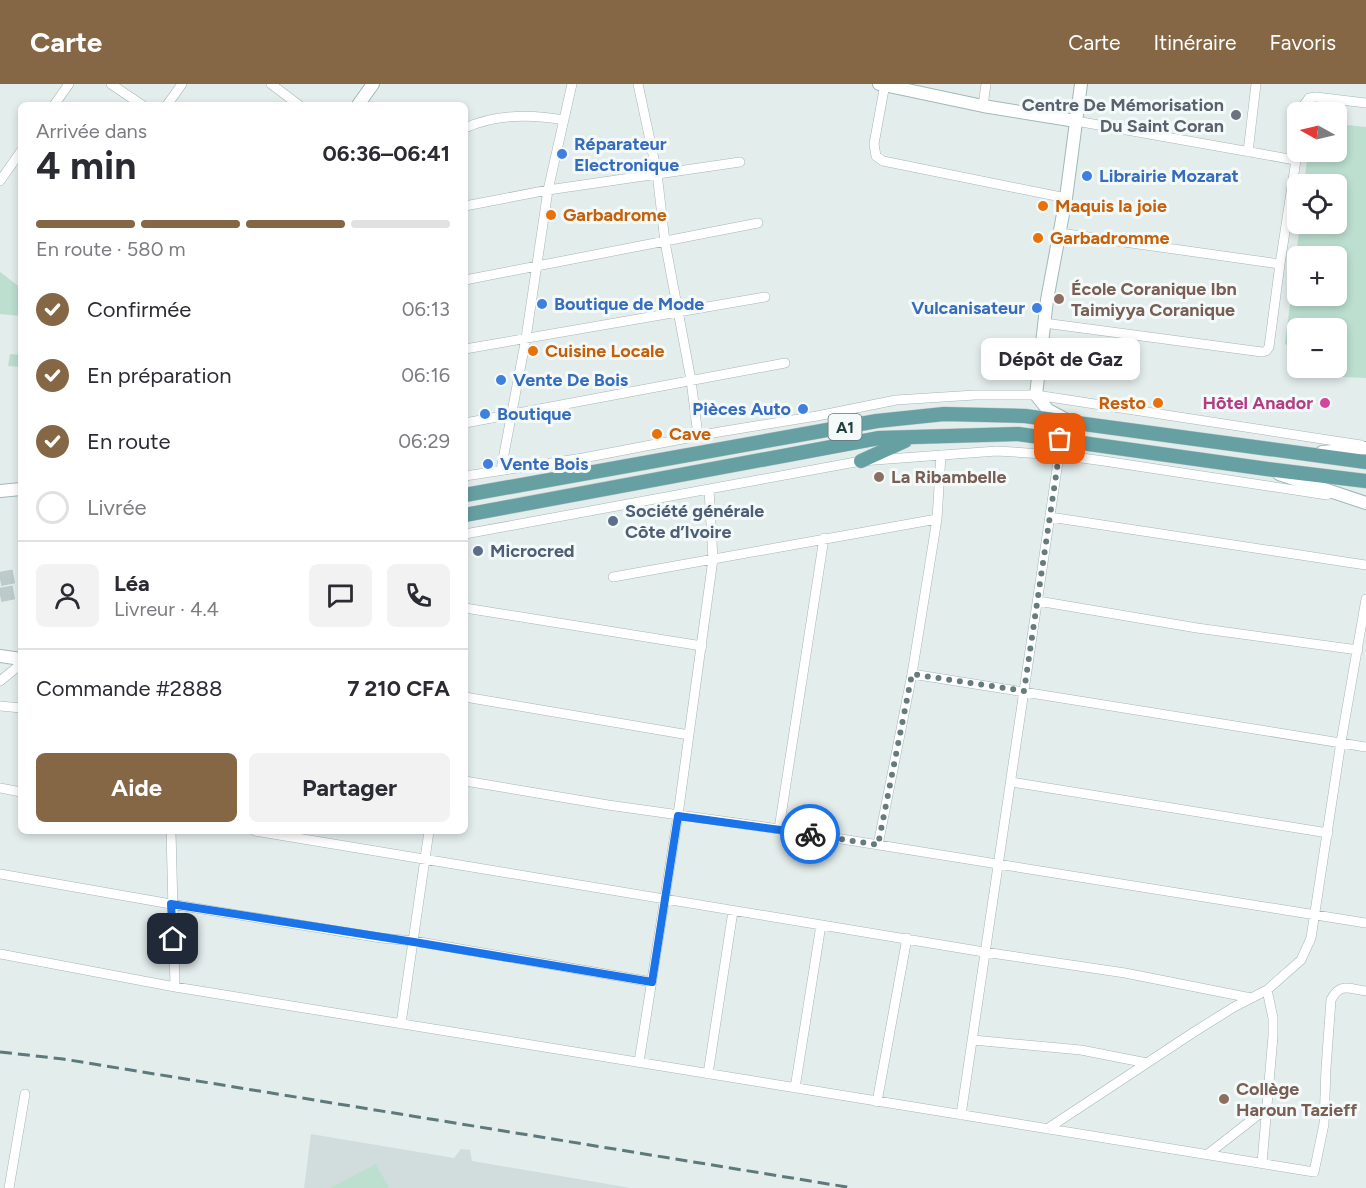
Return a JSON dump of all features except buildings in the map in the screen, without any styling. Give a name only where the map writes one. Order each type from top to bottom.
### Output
[{"type":"main road","name":"A1","points":[[468,494],[877,421],[944,414],[1025,416],[1068,420],[1366,462]]},
{"type":"main road","name":"A1","points":[[468,518],[879,438],[915,436],[1018,434],[1267,470],[1366,481]]},
{"type":"main road","points":[[861,461],[915,436]]},
{"type":"street","points":[[56,102],[69,84]]},
{"type":"street","points":[[111,84],[138,102]]},
{"type":"street","points":[[169,102],[182,84]]},
{"type":"street","points":[[271,84],[282,87],[296,102]]},
{"type":"street","points":[[360,102],[373,84]]},
{"type":"street","points":[[501,470],[538,267],[548,190],[572,84]]},
{"type":"street","points":[[638,84],[657,173],[665,242],[691,380],[698,436]]},
{"type":"street","points":[[1066,198],[884,161],[876,156],[874,144],[883,84],[983,106],[1287,159]]},
{"type":"street","points":[[983,106],[986,84]]},
{"type":"street","points":[[1068,420],[1048,410],[1036,395],[1044,323],[1066,198],[1081,84]]},
{"type":"street","points":[[1248,152],[1256,84]]},
{"type":"street","points":[[1306,102],[1309,98],[1316,97],[1366,103]]},
{"type":"street","points":[[468,127],[501,117],[544,116],[564,120]]},
{"type":"street","points":[[1,179],[18,155]]},
{"type":"street","points":[[468,205],[548,190],[740,162]]},
{"type":"street","points":[[1044,323],[1266,351],[1269,347],[1295,162]]},
{"type":"street","points":[[468,279],[758,223]]},
{"type":"street","points":[[1060,233],[1280,264]]},
{"type":"street","points":[[468,348],[765,297]]},
{"type":"street","points":[[468,422],[785,363]]},
{"type":"street","points":[[468,476],[583,458],[896,400],[975,395],[1036,395],[1366,447]]},
{"type":"street","points":[[961,1115],[1060,439]]},
{"type":"street","points":[[1309,454],[1366,447]]},
{"type":"street","points":[[468,533],[861,461],[997,451],[1059,455],[1350,498]]},
{"type":"street","points":[[878,845],[912,674],[937,519],[941,455]]},
{"type":"street","points":[[1267,470],[1366,503]]},
{"type":"street","points":[[0,490],[18,489]]},
{"type":"street","points":[[639,1062],[678,816],[713,559],[709,489]]},
{"type":"street","points":[[1050,517],[1366,565]]},
{"type":"street","points":[[613,577],[937,519]]},
{"type":"street","points":[[779,829],[824,538]]},
{"type":"street","points":[[1047,1129],[1194,1032],[1267,990],[1301,960],[1311,938],[1341,742],[1366,600]]},
{"type":"street","points":[[1038,601],[1197,628],[1358,650]]},
{"type":"street","points":[[468,608],[702,646]]},
{"type":"street","points":[[0,656],[18,659]]},
{"type":"street","points":[[0,681],[18,666]]},
{"type":"street","points":[[912,674],[1366,747]]},
{"type":"street","points":[[468,698],[689,735]]},
{"type":"street","points":[[0,706],[18,708]]},
{"type":"street","points":[[468,781],[1366,923]]},
{"type":"street","points":[[1011,782],[1328,833]]},
{"type":"street","points":[[0,788],[18,791]]},
{"type":"street","points":[[171,834],[174,987]]},
{"type":"street","points":[[272,834],[984,952],[1125,973],[1251,998]]},
{"type":"street","points":[[401,1024],[428,834]]},
{"type":"street","points":[[0,874],[652,982]]},
{"type":"street","points":[[708,1074],[733,911]]},
{"type":"street","points":[[795,1088],[821,925]]},
{"type":"street","points":[[877,1102],[907,938]]},
{"type":"street","points":[[0,954],[174,987],[1314,1173],[1324,1124],[1331,1000],[1335,991],[1342,987],[1366,991]]},
{"type":"street","points":[[1262,1163],[1273,1028],[1267,990]]},
{"type":"street","points":[[973,1040],[1081,1050],[1147,1063]]},
{"type":"street","points":[[9,1188],[25,1094]]},
{"type":"street","points":[[1208,1154],[1267,1108]]},
{"type":"shaded area","points":[[311,1134],[454,1158],[461,1149],[470,1150],[472,1161],[631,1188],[304,1188]]},
{"type":"green space","points":[[1347,125],[1366,127],[1366,378],[1347,377],[1347,318],[1288,318],[1290,306],[1347,306],[1347,246],[1297,246],[1299,234],[1347,234],[1347,174],[1305,174],[1307,162],[1347,162]]},
{"type":"green space","points":[[0,272],[18,286],[18,316],[0,314]]},
{"type":"green space","points":[[10,354],[18,355],[18,367],[8,366]]},
{"type":"green space","points":[[376,1164],[389,1188],[330,1188]]},
{"type":"tunnel","points":[[0,579],[18,576]]},
{"type":"tunnel","points":[[0,595],[18,592]]},
{"type":"railway","points":[[0,1052],[63,1059],[853,1188]]},
{"type":"way so far","points":[[810,834],[878,845],[912,674],[1024,691],[1060,439]]},
{"type":"place","name":"Centre De Mémorisation Du Saint Coran","points":[[1236,115]]},
{"type":"place","name":"Réparateur Electronique","points":[[562,154]]},
{"type":"place","name":"Librairie Mozarat","points":[[1087,176]]},
{"type":"place","name":"Maquis la joie","points":[[1043,206]]},
{"type":"place","name":"Garbadrome","points":[[551,215]]},
{"type":"place","name":"Garbadromme","points":[[1038,238]]},
{"type":"place","name":"École Coranique Ibn Taimiyya Coranique","points":[[1059,299]]},
{"type":"place","name":"Boutique de Mode","points":[[542,304]]},
{"type":"place","name":"Vulcanisateur","points":[[1037,308]]},
{"type":"place","name":"Cuisine Locale","points":[[533,351]]},
{"type":"place","name":"Vente De Bois","points":[[501,380]]},
{"type":"place","name":"Resto","points":[[1158,403]]},
{"type":"place","name":"Hôtel Anador","points":[[1325,403]]},
{"type":"place","name":"Pièces Auto","points":[[803,409]]},
{"type":"place","name":"Boutique","points":[[485,414]]},
{"type":"place","name":"Cave","points":[[657,434]]},
{"type":"place","name":"Dépôt de Gaz","points":[[1060,439]]},
{"type":"place","name":"Vente Bois","points":[[488,464]]},
{"type":"place","name":"La Ribambelle","points":[[879,477]]},
{"type":"place","name":"Société générale Côte d’Ivoire","points":[[613,521]]},
{"type":"place","name":"Microcred","points":[[478,551]]},
{"type":"place","name":"Collège Haroun Tazieff","points":[[1224,1099]]},
{"type":"route","points":[[173,939],[171,904],[652,982],[678,816],[810,834]]}]
